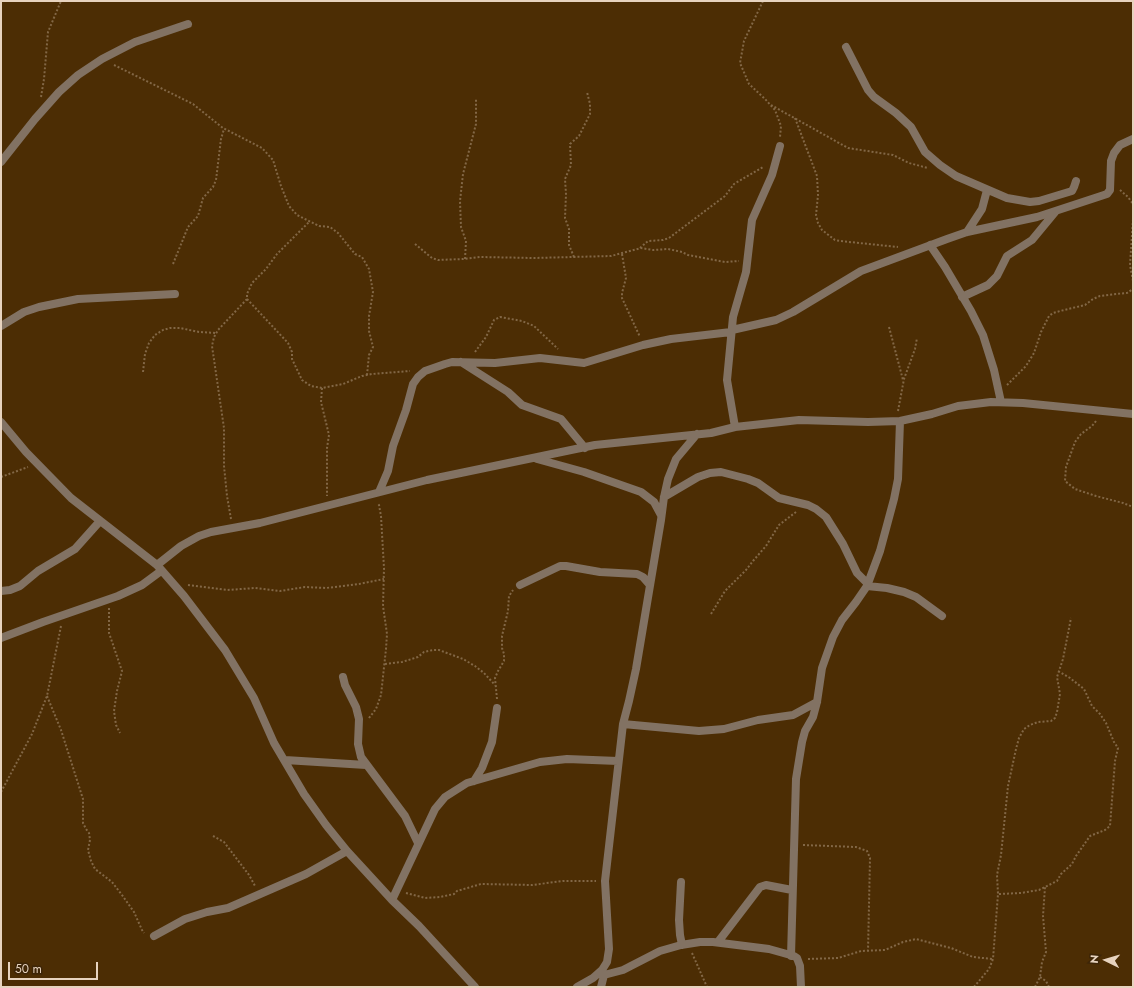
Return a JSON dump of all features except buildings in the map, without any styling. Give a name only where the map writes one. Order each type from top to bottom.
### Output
[{"type":"street","points":[[1,162],[35,119],[59,92],[78,75],[102,59],[135,42],[188,24]]},
{"type":"street","points":[[846,47],[868,90],[874,97],[896,113],[910,127],[925,152],[956,176],[1007,198],[1030,202],[1072,191],[1076,181]]},
{"type":"street","points":[[379,492],[388,471],[393,446],[406,410],[412,384],[425,370],[444,364],[465,362],[495,363],[540,358],[584,363],[643,345],[672,339],[731,331],[776,320],[793,312],[861,271],[967,232],[1037,217],[1107,194],[1110,190],[1110,161],[1120,145],[1133,139]]},
{"type":"street","points":[[735,428],[727,380],[733,317],[746,272],[752,220],[772,174],[780,146]]},
{"type":"street","points":[[967,232],[982,209],[987,190]]},
{"type":"street","points":[[962,297],[988,285],[997,276],[1007,256],[1032,240],[1056,210]]},
{"type":"street","points":[[930,245],[945,267],[983,335],[994,370],[1001,402]]},
{"type":"street","points":[[1,326],[24,312],[39,307],[78,299],[175,294]]},
{"type":"street","points":[[465,362],[508,392],[522,404],[561,419],[585,448]]},
{"type":"street","points":[[1,638],[109,599],[142,585],[181,546],[211,532],[260,523],[427,480],[585,448],[711,433],[735,428],[799,420],[868,422],[899,420],[932,414],[958,406],[991,402],[1023,403],[1133,414]]},
{"type":"street","points":[[802,987],[800,966],[794,957],[792,890],[798,758],[805,731],[813,716],[817,702],[822,668],[833,637],[842,620],[861,596],[867,585],[880,551],[898,479],[899,420]]},
{"type":"street","points":[[1,422],[38,464],[71,498],[159,568],[184,596],[225,650],[254,698],[274,742],[326,825],[347,851],[392,900],[419,926],[475,987]]},
{"type":"street","points":[[601,987],[601,974],[607,962],[609,949],[605,881],[623,724],[636,669],[664,498],[671,468],[676,459],[697,434]]},
{"type":"street","points":[[535,458],[584,472],[641,492],[654,502],[662,516]]},
{"type":"street","points":[[664,498],[698,477],[710,473],[720,472],[748,478],[758,483],[779,498],[804,504],[816,509],[826,517],[843,544],[857,573],[867,585],[904,592],[916,597],[942,616]]},
{"type":"street","points":[[1,591],[10,590],[20,586],[38,571],[75,549],[100,521]]},
{"type":"street","points":[[520,585],[560,566],[566,566],[600,572],[637,574],[643,577],[650,585]]},
{"type":"street","points":[[343,677],[345,685],[356,707],[359,719],[358,744],[360,757],[405,816],[418,843]]},
{"type":"street","points":[[623,724],[699,731],[724,729],[758,720],[792,714],[817,702]]},
{"type":"street","points":[[474,781],[482,768],[492,742],[497,708]]},
{"type":"street","points":[[392,900],[435,809],[445,797],[467,783],[540,762],[567,759],[618,761]]},
{"type":"street","points":[[285,760],[366,765]]},
{"type":"street","points":[[154,936],[185,919],[207,912],[228,908],[306,874],[347,851]]},
{"type":"street","points":[[681,882],[680,935],[684,944]]},
{"type":"street","points":[[718,942],[760,887],[766,885],[792,890]]},
{"type":"street","points":[[577,987],[601,974],[622,970],[660,951],[684,944],[718,942],[769,949],[794,957]]},
{"type":"path","points":[[40,100],[44,79],[48,32],[61,1]]},
{"type":"path","points":[[763,1],[744,41],[740,63],[750,84],[775,110],[781,126],[780,146]]},
{"type":"path","points":[[102,59],[193,104],[209,118],[224,128],[262,148],[274,160],[281,186],[289,206],[297,215],[319,226],[330,227],[338,233],[355,254],[362,257],[370,268],[373,292],[369,316],[369,330],[373,347],[369,355],[367,375]]},
{"type":"path","points":[[574,257],[569,245],[568,229],[565,218],[565,178],[571,165],[570,144],[579,136],[590,114],[590,104],[587,92]]},
{"type":"path","points":[[465,259],[466,241],[461,227],[460,201],[463,174],[476,124],[476,98]]},
{"type":"path","points":[[771,105],[848,148],[893,155],[921,167],[932,169]]},
{"type":"path","points":[[795,118],[817,176],[818,195],[816,215],[822,230],[840,242],[867,243],[917,250]]},
{"type":"path","points":[[173,264],[188,227],[198,216],[203,198],[213,187],[216,180],[220,139],[224,128]]},
{"type":"path","points":[[639,249],[648,241],[669,238],[725,196],[734,184],[763,167]]},
{"type":"path","points":[[1110,186],[1122,191],[1133,204]]},
{"type":"path","points":[[1133,219],[1130,265],[1133,281]]},
{"type":"path","points":[[232,527],[224,466],[224,428],[212,346],[216,333],[247,299],[247,294],[252,283],[257,280],[276,254],[310,222]]},
{"type":"path","points":[[415,244],[432,258],[438,260],[465,259],[486,256],[534,258],[610,256],[639,249],[668,249],[688,255],[726,262],[748,261]]},
{"type":"path","points":[[622,254],[626,278],[622,298],[643,345]]},
{"type":"path","points":[[998,392],[1014,380],[1030,360],[1049,316],[1060,311],[1085,305],[1100,296],[1127,293],[1133,289]]},
{"type":"path","points":[[247,299],[288,343],[292,352],[292,359],[302,380],[311,386],[322,388],[343,384],[367,375],[425,370]]},
{"type":"path","points":[[465,362],[486,337],[494,320],[500,317],[522,321],[534,326],[559,350]]},
{"type":"path","points":[[889,327],[904,381]]},
{"type":"path","points":[[143,372],[145,354],[149,343],[155,334],[170,328],[216,333]]},
{"type":"path","points":[[899,420],[904,381],[918,338]]},
{"type":"path","points":[[322,388],[321,402],[329,435],[327,448],[327,506]]},
{"type":"path","points":[[1103,412],[1092,426],[1081,434],[1075,442],[1066,467],[1065,481],[1068,485],[1075,489],[1133,507]]},
{"type":"path","points":[[1,476],[38,464]]},
{"type":"path","points":[[358,731],[376,709],[385,664],[386,634],[383,606],[384,579],[381,516],[379,505],[368,495]]},
{"type":"path","points":[[711,614],[725,591],[746,570],[766,546],[779,525],[796,513],[804,504]]},
{"type":"path","points":[[172,584],[227,590],[255,588],[280,591],[305,587],[326,588],[384,579]]},
{"type":"path","points":[[497,708],[495,678],[504,661],[502,636],[508,611],[509,596],[513,590],[520,585]]},
{"type":"path","points":[[109,599],[109,633],[122,671],[118,683],[114,711],[116,725],[120,733]]},
{"type":"path","points":[[1,792],[32,734],[47,696],[63,615]]},
{"type":"path","points":[[974,987],[989,969],[993,959],[998,894],[998,863],[1001,855],[1008,786],[1016,749],[1019,738],[1024,729],[1038,722],[1048,722],[1055,718],[1060,700],[1060,690],[1057,684],[1057,677],[1063,659],[1071,618]]},
{"type":"path","points":[[385,664],[402,662],[418,657],[424,652],[439,650],[463,659],[475,666],[495,685]]},
{"type":"path","points":[[998,894],[1033,891],[1045,887],[1059,879],[1061,874],[1072,864],[1090,836],[1105,830],[1110,826],[1116,761],[1119,750],[1118,746],[1114,742],[1106,723],[1092,706],[1084,689],[1058,671]]},
{"type":"path","points":[[47,696],[58,723],[83,799],[83,822],[89,833],[90,840],[88,850],[91,861],[95,869],[112,882],[122,895],[134,912],[142,930],[146,934],[154,936]]},
{"type":"path","points":[[212,836],[224,842],[249,875],[259,894]]},
{"type":"path","points":[[794,845],[856,848],[867,851],[870,858],[868,951]]},
{"type":"path","points":[[396,891],[425,898],[454,894],[457,891],[481,884],[532,885],[564,881],[605,881]]},
{"type":"path","points":[[1035,987],[1040,977],[1042,962],[1046,952],[1043,916],[1045,887]]},
{"type":"path","points":[[794,957],[822,960],[838,958],[856,953],[885,950],[903,942],[916,939],[951,948],[973,957],[993,959]]},
{"type":"path","points":[[684,944],[694,957],[707,987]]},
{"type":"path","points":[[1040,977],[1046,981],[1049,987]]}]
